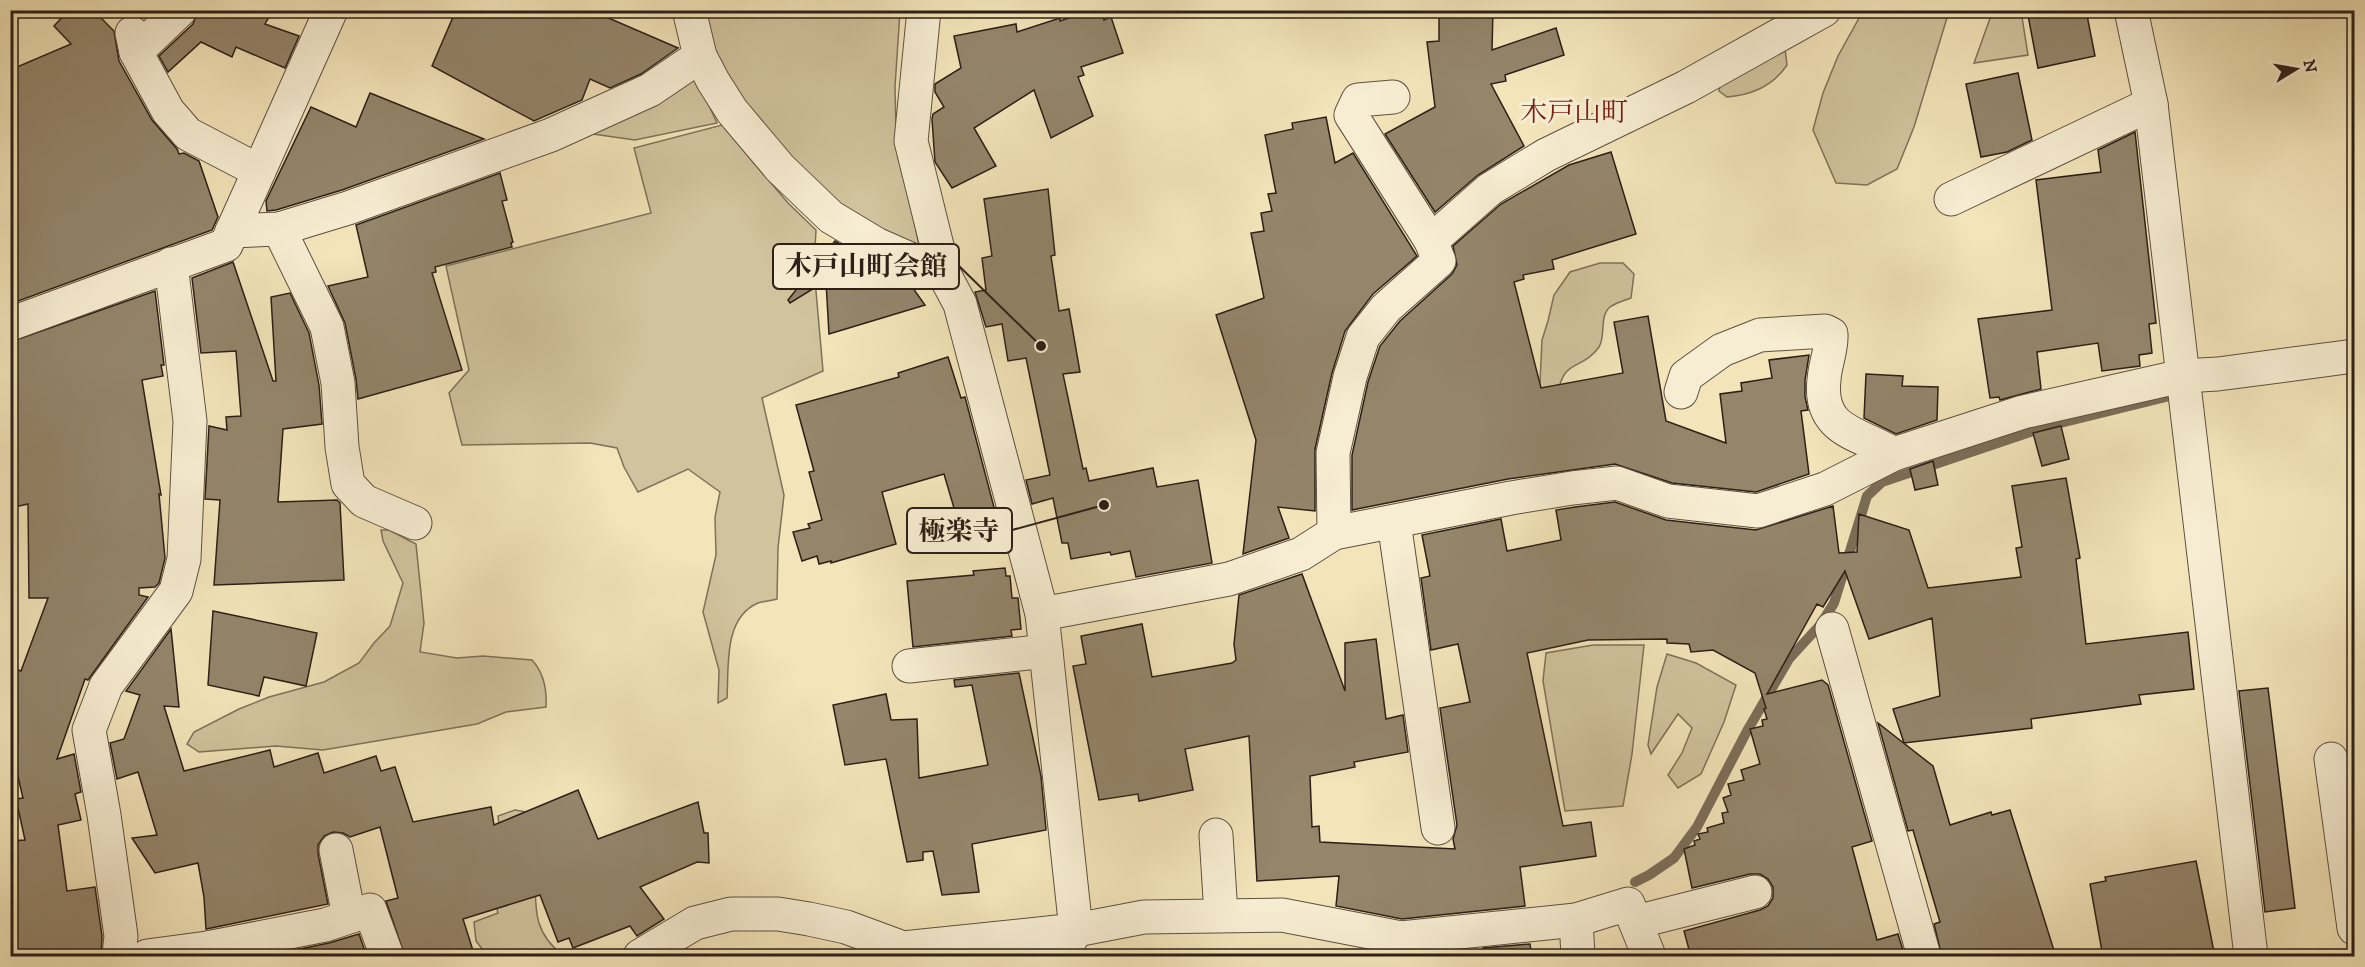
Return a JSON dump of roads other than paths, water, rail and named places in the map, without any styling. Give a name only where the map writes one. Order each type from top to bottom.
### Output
[{"type":"street","points":[[180,10],[134,42],[168,111],[188,135],[259,171]]},
{"type":"street","points":[[10,324],[226,245],[331,10]]},
{"type":"street","points":[[689,10],[700,56],[732,111],[780,168],[831,217],[876,244],[944,274]]},
{"type":"street","points":[[924,10],[911,141],[944,274],[960,304],[1042,614],[1068,943]]},
{"type":"street","points":[[1431,241],[1490,189],[1546,155],[1686,87],[1824,10]]},
{"type":"street","points":[[2131,10],[2151,104],[2251,957]]},
{"type":"street","points":[[232,231],[279,229],[348,208],[550,135],[650,90],[700,56]]},
{"type":"street","points":[[1334,533],[1333,453],[1350,377],[1363,337],[1386,308],[1439,261],[1431,241],[1351,115],[1358,100],[1393,97]]},
{"type":"street","points":[[1951,199],[2151,104]]},
{"type":"street","points":[[279,229],[327,327],[338,383],[342,447],[348,484],[364,501],[415,523]]},
{"type":"street","points":[[119,957],[121,936],[89,730],[106,686],[176,591],[184,559],[190,421],[171,264]]},
{"type":"street","points":[[1681,392],[1686,376],[1722,350],[1760,335],[1825,331],[1831,334],[1832,350],[1827,360],[1824,399],[1831,416],[1845,431],[1877,444],[1894,454]]},
{"type":"street","points":[[1042,614],[1229,579],[1302,554],[1334,533],[1511,498],[1617,483],[1668,501],[1758,511],[1825,489],[1894,454],[2023,412],[2182,376],[2218,374],[2355,356]]},
{"type":"street","points":[[1394,522],[1438,828]]},
{"type":"street","points":[[1832,629],[1924,957]]},
{"type":"street","points":[[909,666],[1046,651]]},
{"type":"street","points":[[2331,759],[2347,827],[2355,928]]},
{"type":"street","points":[[1216,835],[1221,915]]},
{"type":"street","points":[[336,850],[349,916]]},
{"type":"street","points":[[1636,922],[1755,892]]},
{"type":"street","points":[[640,957],[695,923],[731,914],[778,914],[809,918],[846,927],[903,948],[1068,943],[1144,917],[1221,915],[1282,915],[1401,938],[1576,920],[1628,904],[1649,957]]},
{"type":"street","points":[[147,957],[325,926],[370,910],[387,957]]},
{"type":"street","points":[[1576,920],[1578,957]]},
{"type":"waterway","points":[[1635,882],[1674,858],[1697,827],[1747,731],[1789,659],[1821,624],[1834,603],[1867,496],[1882,482],[2048,426],[2166,397]]},
{"type":"place","name":"木戸山町会館","points":[[1041,346]]},
{"type":"place","name":"極楽寺","points":[[1104,505]]},
{"type":"district","name":"木戸山町","points":[[1574,112]]}]
